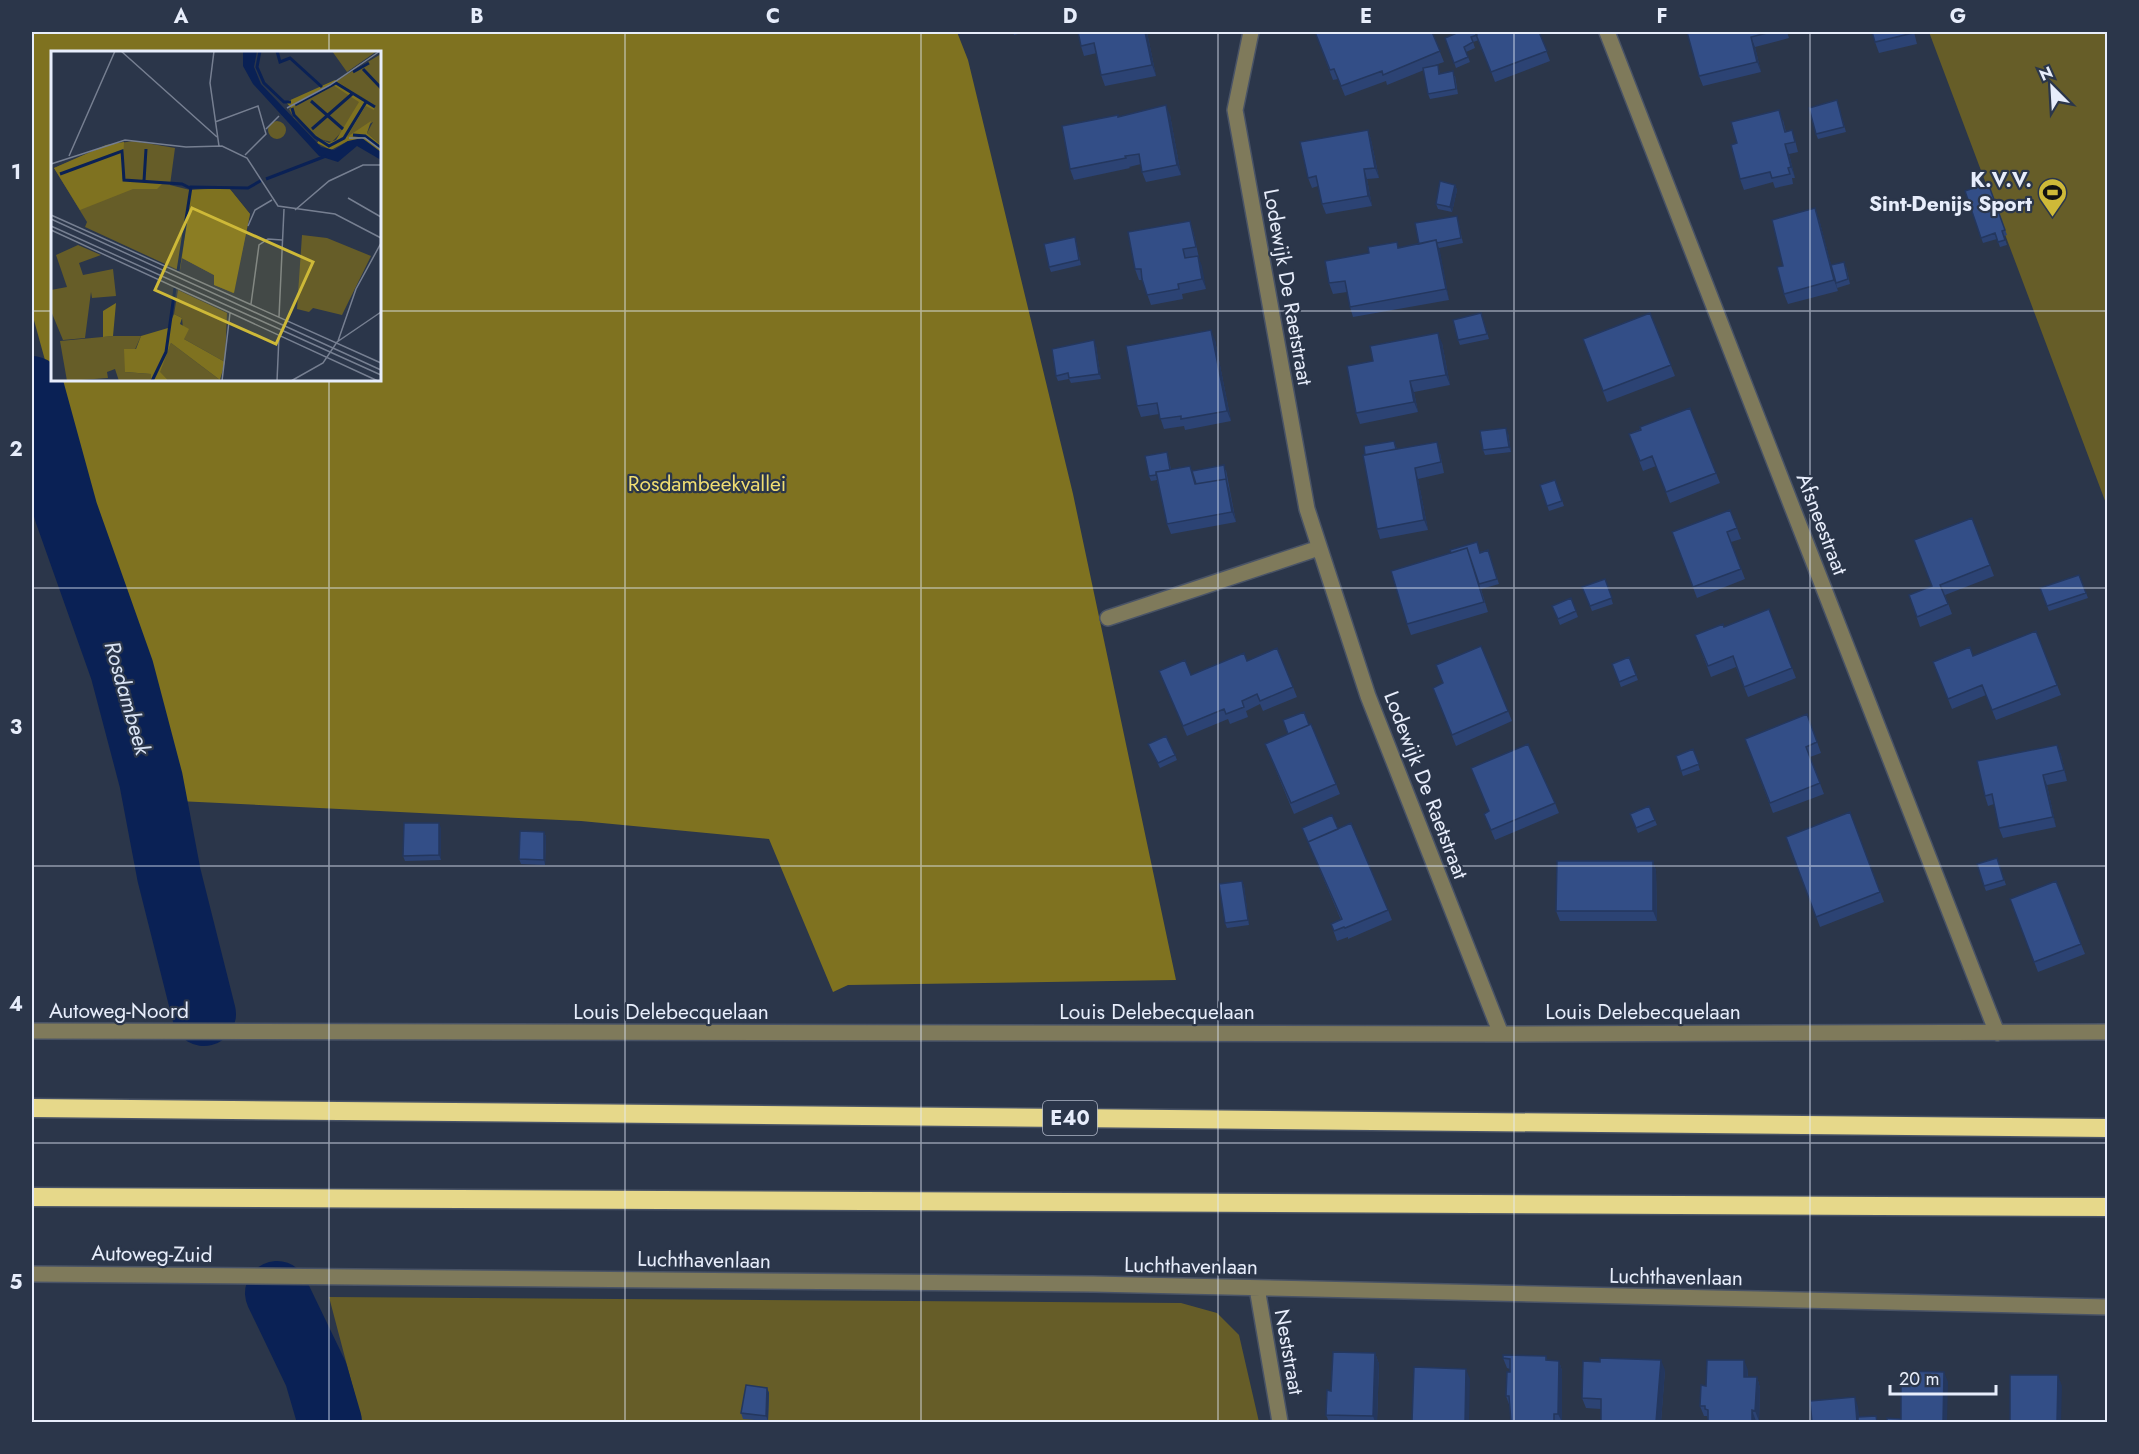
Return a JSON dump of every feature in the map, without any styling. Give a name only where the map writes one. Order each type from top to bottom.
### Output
[{"type":"highway","name":"E40","points":[[32,1108],[2108,1128]]},
{"type":"highway","points":[[32,1197],[2108,1207]]},
{"type":"street","name":"Lodewijk De Raetstraat","points":[[1251,32],[1235,110],[1306,509],[1368,696],[1501,1034]]},
{"type":"street","name":"Afsneestraat","points":[[1607,32],[1997,1033]]},
{"type":"street","points":[[1108,618],[1319,548]]},
{"type":"street","name":"Autoweg-Noord","points":[[32,1031],[207,1032]]},
{"type":"street","name":"Louis Delebecquelaan","points":[[207,1032],[1501,1034],[2108,1032]]},
{"type":"street","name":"Autoweg-Zuid","points":[[32,1274],[273,1276]]},
{"type":"street","name":"Luchthavenlaan","points":[[273,1276],[1093,1284],[2108,1307]]},
{"type":"street","name":"Neststraat","points":[[1257,1288],[1280,1422]]},
{"type":"shaded area","name":"K.V.V. Sint-Denijs Sport","points":[[1929,32],[2107,32],[2107,506]]},
{"type":"shaded area","points":[[329,1297],[1181,1303],[1217,1313],[1239,1335],[1259,1422],[362,1422]]},
{"type":"green space","name":"Rosdambeekvallei","points":[[32,32],[957,32],[968,60],[1073,494],[1176,980],[848,985],[833,992],[769,839],[581,821],[178,801],[91,527],[32,313]]},
{"type":"building","points":[[1078,32],[1145,32],[1152,65],[1101,75],[1094,43],[1081,46]]},
{"type":"building","points":[[1315,32],[1432,32],[1440,51],[1383,75],[1382,71],[1341,86],[1334,69],[1330,70]]},
{"type":"building","points":[[1459,32],[1475,32],[1477,35],[1471,37],[1473,42],[1464,47],[1468,57],[1454,63],[1445,38]]},
{"type":"building","points":[[1475,32],[1539,32],[1547,51],[1491,72]]},
{"type":"building","points":[[1687,32],[1771,32],[1751,37],[1757,62],[1699,76]]},
{"type":"building","points":[[1872,32],[1912,32],[1913,33],[1875,42]]},
{"type":"building","points":[[1438,65],[1439,74],[1453,71],[1456,89],[1428,94],[1423,68]]},
{"type":"building","points":[[1837,100],[1844,127],[1816,134],[1809,108]]},
{"type":"building","points":[[1166,105],[1177,165],[1142,172],[1139,154],[1070,169],[1062,126],[1118,115],[1118,117]]},
{"type":"building","points":[[1779,110],[1785,132],[1792,130],[1795,142],[1785,144],[1791,167],[1788,168],[1790,174],[1772,178],[1770,172],[1740,179],[1731,145],[1737,143],[1731,122]]},
{"type":"building","points":[[1368,130],[1375,168],[1364,169],[1368,196],[1322,204],[1316,176],[1308,178],[1300,142]]},
{"type":"building","points":[[1440,181],[1455,185],[1450,207],[1436,204]]},
{"type":"building","points":[[1988,183],[2005,230],[2002,231],[2005,240],[1998,242],[1995,233],[1981,238],[1965,191]]},
{"type":"building","points":[[1815,208],[1834,280],[1784,294],[1777,267],[1783,266],[1772,220]]},
{"type":"building","points":[[1457,216],[1461,238],[1419,244],[1415,223]]},
{"type":"building","points":[[1190,221],[1196,247],[1183,249],[1185,258],[1198,256],[1202,279],[1178,284],[1179,289],[1147,295],[1141,269],[1135,269],[1128,232]]},
{"type":"building","points":[[1075,237],[1079,260],[1049,267],[1044,244]]},
{"type":"building","points":[[1436,240],[1446,289],[1350,307],[1345,281],[1329,283],[1325,261],[1369,253],[1368,247],[1397,242],[1398,248]]},
{"type":"building","points":[[1844,262],[1848,279],[1836,283],[1831,265]]},
{"type":"building","points":[[1481,313],[1487,334],[1458,340],[1453,320]]},
{"type":"building","points":[[1650,313],[1671,365],[1603,391],[1583,339]]},
{"type":"building","points":[[1211,330],[1227,411],[1181,419],[1181,416],[1160,419],[1157,403],[1137,406],[1126,346]]},
{"type":"building","points":[[1438,333],[1446,375],[1410,381],[1414,402],[1356,413],[1347,366],[1373,361],[1370,346]]},
{"type":"building","points":[[1094,340],[1099,374],[1069,378],[1068,373],[1056,376],[1052,349]]},
{"type":"building","points":[[1690,408],[1716,473],[1666,492],[1652,456],[1640,461],[1629,434],[1641,430],[1640,427]]},
{"type":"building","points":[[1506,428],[1509,447],[1483,450],[1480,431]]},
{"type":"building","points":[[1394,441],[1396,449],[1365,455],[1364,446]]},
{"type":"building","points":[[1437,442],[1441,462],[1415,468],[1424,520],[1377,529],[1363,455]]},
{"type":"building","points":[[1167,452],[1170,470],[1156,472],[1156,475],[1149,476],[1145,456]]},
{"type":"building","points":[[1224,465],[1227,484],[1226,479],[1196,484],[1192,471]]},
{"type":"building","points":[[1190,466],[1195,484],[1226,479],[1232,512],[1167,524],[1156,472]]},
{"type":"building","points":[[1555,480],[1562,501],[1547,506],[1540,485]]},
{"type":"building","points":[[1730,510],[1737,528],[1727,532],[1741,569],[1693,587],[1672,532]]},
{"type":"building","points":[[1972,518],[1990,565],[1940,585],[1948,604],[1917,617],[1909,595],[1932,586],[1914,540]]},
{"type":"building","points":[[1477,542],[1480,553],[1488,550],[1497,579],[1479,584],[1467,548],[1451,553],[1450,550]]},
{"type":"building","points":[[1467,548],[1484,602],[1407,624],[1391,571]]},
{"type":"building","points":[[2079,575],[2086,593],[2047,606],[2040,588]]},
{"type":"building","points":[[1605,579],[1612,598],[1590,606],[1582,587]]},
{"type":"building","points":[[1571,598],[1576,611],[1558,619],[1552,606]]},
{"type":"building","points":[[1769,609],[1792,668],[1744,687],[1733,656],[1708,666],[1695,635],[1723,624],[1724,627]]},
{"type":"building","points":[[2036,631],[2057,685],[1992,710],[1982,685],[1948,699],[1933,662],[1970,647],[1973,656]]},
{"type":"building","points":[[1481,646],[1508,711],[1452,735],[1433,688],[1443,683],[1436,665]]},
{"type":"building","points":[[1277,648],[1293,687],[1260,701],[1257,694],[1242,701],[1244,707],[1226,714],[1224,709],[1183,726],[1159,671],[1185,660],[1191,675],[1244,653],[1247,661]]},
{"type":"building","points":[[1629,657],[1636,675],[1619,682],[1612,664]]},
{"type":"building","points":[[1304,712],[1309,725],[1288,734],[1283,720]]},
{"type":"building","points":[[1807,714],[1817,742],[1806,747],[1820,783],[1770,803],[1745,739]]},
{"type":"building","points":[[1311,724],[1336,784],[1291,803],[1265,744]]},
{"type":"building","points":[[1166,736],[1175,755],[1158,763],[1148,744]]},
{"type":"building","points":[[1528,744],[1555,803],[1491,830],[1484,814],[1489,811],[1471,768]]},
{"type":"building","points":[[2057,745],[2064,770],[2043,775],[2053,817],[1999,828],[1992,794],[1985,796],[1977,761]]},
{"type":"building","points":[[1693,749],[1699,764],[1681,771],[1676,756]]},
{"type":"building","points":[[1649,806],[1655,820],[1636,828],[1630,814]]},
{"type":"building","points":[[1850,812],[1880,892],[1816,917],[1786,837]]},
{"type":"building","points":[[1332,815],[1338,829],[1308,842],[1302,828]]},
{"type":"building","points":[[404,823],[439,823],[439,855],[403,856]]},
{"type":"building","points":[[1351,823],[1388,910],[1334,931],[1331,924],[1342,919],[1308,842]]},
{"type":"building","points":[[520,831],[544,832],[544,860],[519,859]]},
{"type":"building","points":[[1997,858],[2004,880],[1984,886],[1977,864]]},
{"type":"building","points":[[1557,861],[1653,861],[1653,911],[1556,911]]},
{"type":"building","points":[[1242,881],[1248,920],[1225,923],[1219,884]]},
{"type":"building","points":[[2056,881],[2081,944],[2034,962],[2010,899]]},
{"type":"building","points":[[1333,1352],[1375,1353],[1373,1416],[1326,1415],[1327,1390],[1331,1391]]},
{"type":"building","points":[[1503,1355],[1546,1356],[1546,1360],[1559,1361],[1558,1414],[1554,1414],[1554,1422],[1511,1422],[1509,1396],[1506,1396],[1510,1359],[1503,1358]]},
{"type":"building","points":[[1600,1358],[1661,1360],[1656,1422],[1601,1422],[1601,1399],[1582,1398],[1583,1361],[1600,1362]]},
{"type":"building","points":[[1707,1360],[1744,1360],[1744,1377],[1757,1377],[1752,1422],[1708,1422],[1708,1410],[1705,1406],[1700,1406],[1701,1385],[1706,1386]]},
{"type":"building","points":[[1414,1367],[1466,1369],[1465,1422],[1412,1422]]},
{"type":"building","points":[[1901,1371],[1944,1372],[1943,1422],[1887,1422],[1887,1418],[1901,1419]]},
{"type":"building","points":[[2010,1375],[2058,1375],[2057,1422],[2010,1422]]},
{"type":"building","points":[[746,1385],[767,1388],[766,1416],[741,1413]]},
{"type":"building","points":[[1855,1397],[1857,1422],[1812,1422],[1810,1401]]},
{"type":"building","points":[[1876,1416],[1877,1422],[1858,1422],[1858,1417]]},
{"type":"waterway","name":"Rosdambeek","points":[[32,388],[66,512],[122,670],[151,780],[169,875],[204,1014]]},
{"type":"waterway","name":"Rosdambeek","points":[[277,1293],[316,1374],[330,1422]]},
{"type":"place","name":"K.V.V. Sint-Denijs Sport","points":[[2053,218]]}]
